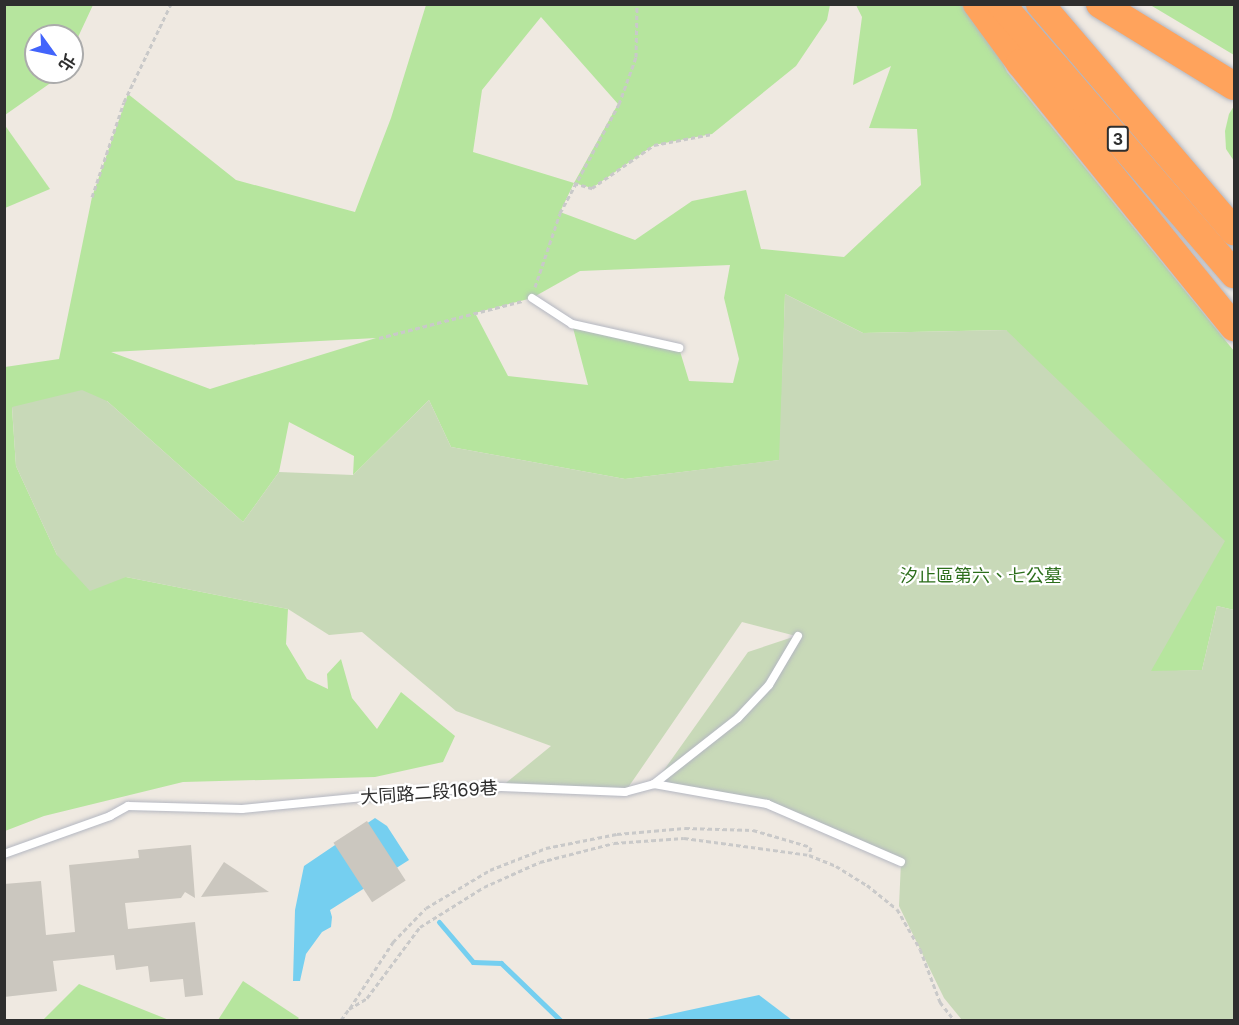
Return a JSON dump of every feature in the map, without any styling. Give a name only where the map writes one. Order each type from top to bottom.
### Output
[{"type":"highway","points":[[977,4],[1020,63],[1234,327]]},
{"type":"highway","name":"3","points":[[1001,4],[1234,274]]},
{"type":"highway","name":"3","points":[[1040,4],[1234,231]]},
{"type":"highway","points":[[1100,4],[1234,86]]},
{"type":"lane","points":[[532,298],[572,324],[680,348]]},
{"type":"lane","name":"大同路二段169巷","points":[[4,854],[110,816],[128,806],[242,809],[426,791],[501,787],[625,792],[654,784],[738,718],[769,685],[798,636]]},
{"type":"lane","points":[[654,784],[767,804],[901,862]]},
{"type":"path","points":[[92,197],[124,102],[171,4]]},
{"type":"path","points":[[379,338],[532,298],[560,213],[574,183],[619,104],[636,57],[637,4]]},
{"type":"path","points":[[574,183],[592,188],[654,146],[712,134]]},
{"type":"path","points":[[341,1020],[393,942],[426,908],[490,870],[546,848],[617,834],[685,828],[753,830],[811,847],[808,855]]},
{"type":"path","points":[[350,1009],[367,998],[420,927],[484,887],[540,861],[614,843],[684,838],[808,855],[836,866],[897,909],[920,949],[940,1002],[954,1020]]},
{"type":"green space","points":[[5,4],[93,5],[84,24],[24,24],[24,84],[49,84],[5,115]]},
{"type":"green space","points":[[426,5],[830,5],[827,20],[796,66],[712,134],[654,145],[592,188],[574,183],[560,212],[635,240],[692,201],[746,190],[761,249],[844,257],[921,185],[917,129],[869,128],[891,66],[853,85],[862,17],[856,5],[964,5],[988,32],[1007,72],[1234,351],[1234,610],[1217,606],[1202,670],[1151,672],[1006,330],[863,333],[785,294],[780,460],[625,479],[451,447],[429,400],[353,475],[354,456],[289,422],[279,472],[243,522],[107,401],[12,408],[16,466],[57,555],[126,577],[288,609],[286,644],[307,679],[328,689],[327,674],[341,659],[352,698],[377,729],[401,692],[455,736],[443,762],[375,777],[183,782],[44,816],[5,831],[5,367],[59,359],[92,197],[128,94],[236,180],[355,212],[391,118]],"holes":[[[541,17],[618,104],[574,183],[473,152],[482,90]],[[730,265],[724,298],[739,359],[733,383],[689,381],[679,348],[572,324],[588,385],[508,376],[475,313],[532,298],[580,271]],[[376,338],[210,389],[111,352]]]},
{"type":"green space","points":[[1150,5],[1234,5],[1234,55],[1152,6]]},
{"type":"green space","points":[[1234,106],[1234,161],[1226,149],[1225,131],[1229,114]]},
{"type":"green space","points":[[4,124],[50,189],[5,208],[4,208]]},
{"type":"green space","name":"汐止區第六、七公墓","points":[[785,294],[863,333],[1006,330],[1225,541],[1151,671],[1202,670],[1217,606],[1234,610],[1234,1020],[962,1020],[944,998],[899,906],[901,862],[767,804],[654,784],[748,652],[796,636],[742,622],[625,792],[501,787],[551,746],[456,711],[362,632],[329,635],[288,609],[126,577],[90,591],[57,555],[16,466],[12,407],[82,390],[107,401],[243,522],[279,472],[353,475],[429,400],[451,447],[625,479],[779,460]]},
{"type":"green space","points":[[243,981],[299,1018],[297,1020],[218,1020]]},
{"type":"green space","points":[[79,984],[169,1020],[43,1020]]},
{"type":"water","points":[[375,818],[387,826],[409,860],[330,910],[331,927],[322,932],[306,954],[300,981],[293,981],[295,910],[304,866]]},
{"type":"water","points":[[759,995],[792,1020],[643,1020]]},
{"type":"building","points":[[367,821],[406,881],[372,902],[333,843]]},
{"type":"building","points":[[191,845],[195,898],[185,892],[181,898],[125,903],[128,929],[195,922],[203,995],[185,997],[183,979],[150,982],[148,966],[116,970],[114,955],[53,961],[57,991],[4,997],[4,884],[41,881],[46,935],[75,932],[69,865],[139,858],[138,850]]},
{"type":"building","points":[[224,862],[269,892],[201,897]]},
{"type":"waterway","points":[[439,922],[473,962],[501,963],[560,1020]]}]
